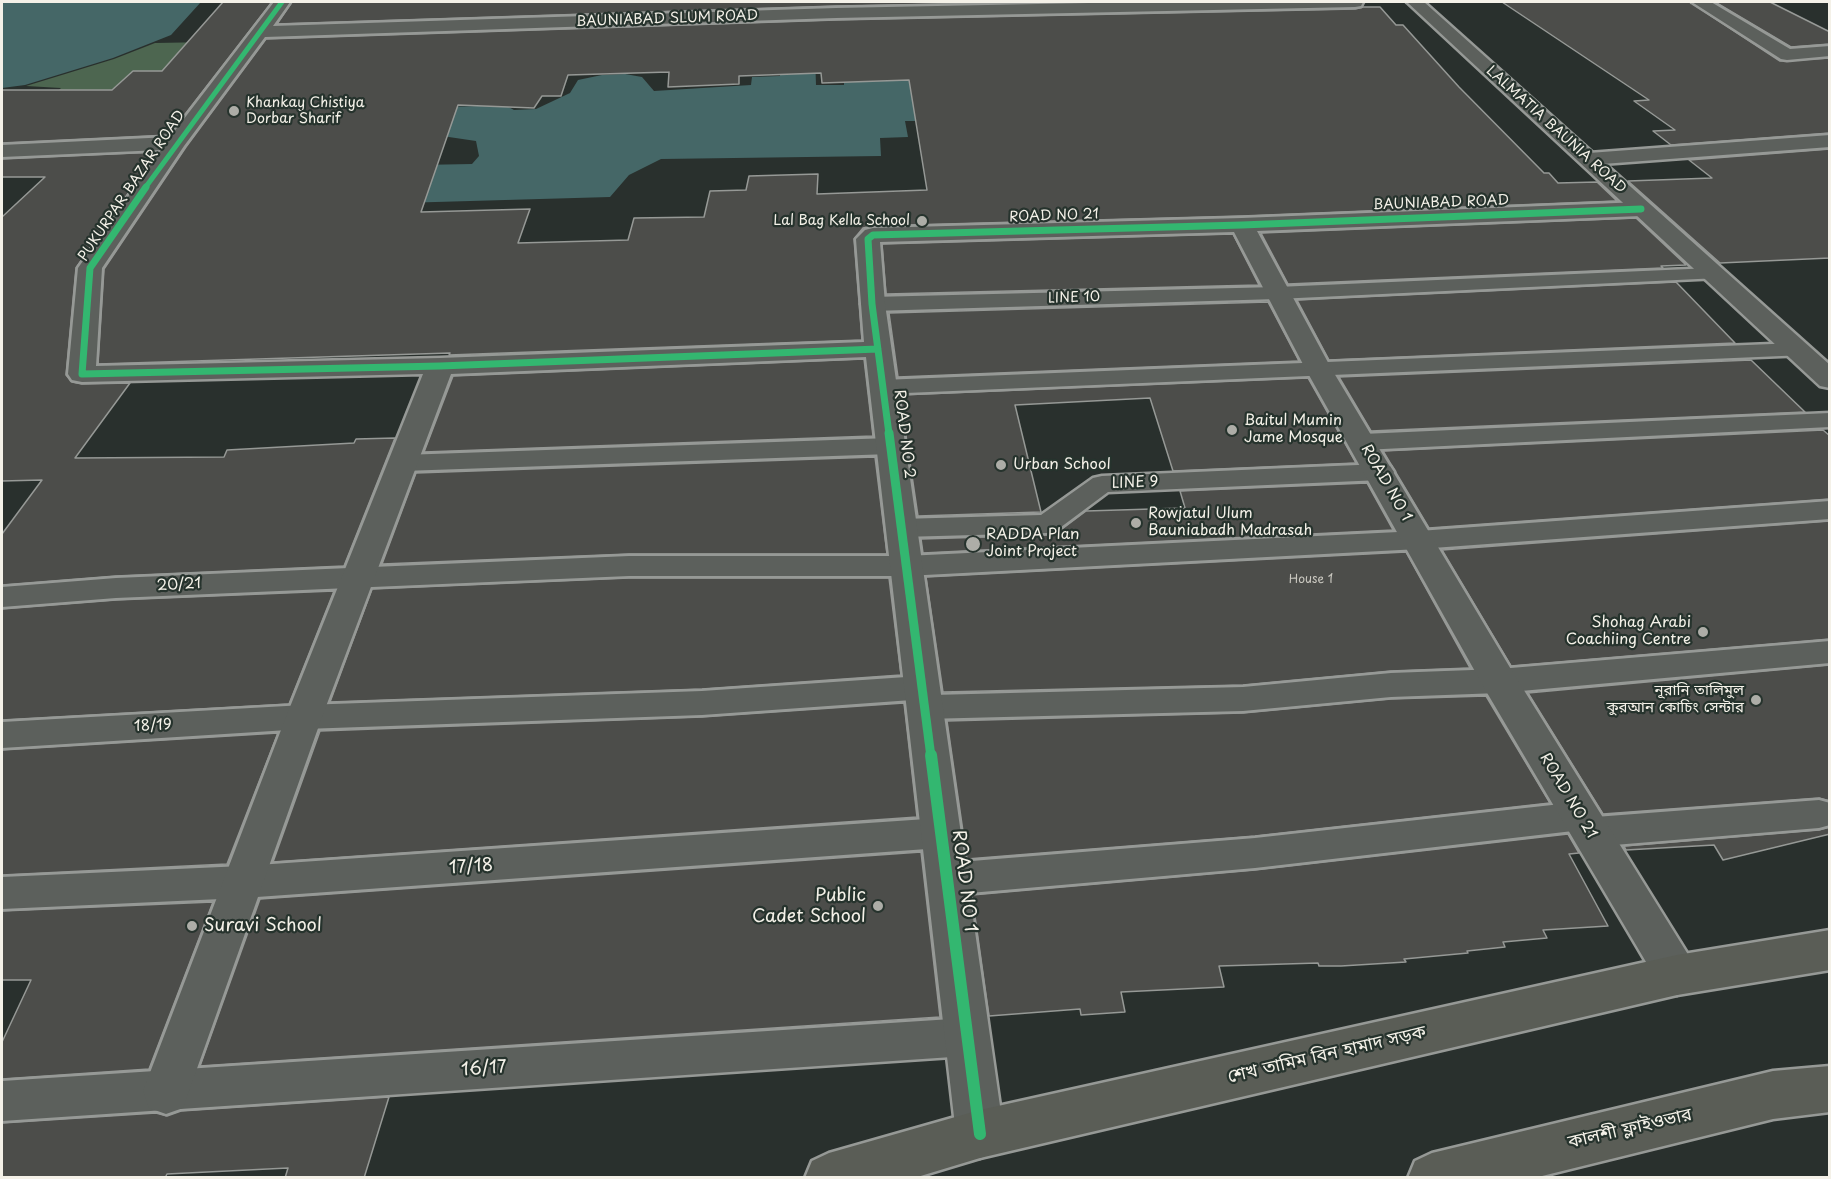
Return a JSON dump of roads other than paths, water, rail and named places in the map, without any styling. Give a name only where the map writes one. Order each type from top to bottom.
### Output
[{"type":"main road","name":"শেখ তামিম বিন হামাদ সড়ক","points":[[829,1178],[980,1134],[1677,975],[1830,950]]},
{"type":"main road","name":"কালশী ফ্লাইওভার","points":[[1432,1178],[1773,1095],[1830,1089]]},
{"type":"street","name":"PUKURPAR BAZAR ROAD","points":[[282,2],[176,143],[90,268],[82,374],[440,366]]},
{"type":"street","points":[[565,23],[573,2]]},
{"type":"street","name":"BAUNIABAD SLUM ROAD","points":[[259,33],[565,23],[835,7],[1355,2]]},
{"type":"street","name":"LALMATIA BAUNIA ROAD","points":[[1415,2],[1830,380]]},
{"type":"street","points":[[1700,2],[1787,56],[1830,51]]},
{"type":"street","points":[[1589,159],[1830,141]]},
{"type":"street","points":[[2,151],[176,143]]},
{"type":"street","name":"BAUNIABAD ROAD","points":[[1242,225],[1641,208]]},
{"type":"street","name":"ROAD NO 21","points":[[868,239],[873,235],[1242,225]]},
{"type":"street","name":"ROAD NO 1","points":[[1242,225],[1318,368],[1381,472],[1461,615]]},
{"type":"street","name":"ROAD NO 2","points":[[868,239],[872,304],[914,632]]},
{"type":"street","points":[[166,1091],[304,717],[440,366],[878,349]]},
{"type":"street","name":"ROAD NO 21","points":[[1461,615],[1677,975]]},
{"type":"street","name":"ROAD NO 1","points":[[914,632],[980,1134]]},
{"type":"lane","name":"LINE 10","points":[[872,304],[1277,293],[1712,274]]},
{"type":"lane","points":[[882,387],[1797,350]]},
{"type":"lane","points":[[1363,442],[1830,420]]},
{"type":"lane","points":[[403,463],[890,446]]},
{"type":"lane","name":"LINE 9","points":[[901,528],[1047,524],[1102,484],[1381,472]]},
{"type":"lane","name":"20/21","points":[[2,597],[116,588],[629,566],[906,566],[1419,540],[1830,510]]},
{"type":"lane","name":"18/19","points":[[2,735],[304,717],[702,703],[922,698],[1243,699],[1391,685],[1499,681],[1830,652]]},
{"type":"lane","points":[[947,879],[1585,824],[1819,814]]},
{"type":"lane","name":"17/18","points":[[2,893],[243,882],[941,833]]},
{"type":"lane","name":"16/17","points":[[2,1101],[967,1037]]},
{"type":"water","points":[[2,2],[201,2],[171,35],[113,58],[25,85],[2,88]]},
{"type":"water","points":[[781,45],[815,55],[816,85],[844,85],[844,79],[911,80],[964,121],[905,121],[908,137],[880,138],[881,156],[661,159],[629,175],[610,197],[366,204],[311,167],[472,164],[479,156],[476,141],[442,136],[446,107],[491,104],[505,105],[514,110],[536,109],[570,93],[578,80],[602,75],[625,74],[642,77],[654,91],[751,85],[752,77],[780,76]]},
{"type":"place","name":"Khankay Chistiya Dorbar Sharif","points":[[234,111]]},
{"type":"place","name":"Lal Bag Kella School","points":[[922,221]]},
{"type":"place","name":"Baitul Mumin Jame Mosque","points":[[1232,430]]},
{"type":"place","name":"Urban School","points":[[1001,465]]},
{"type":"place","name":"Rowjatul Ulum Bauniabadh Madrasah","points":[[1136,523]]},
{"type":"place","name":"RADDA Plan Joint Project","points":[[973,544]]},
{"type":"place","name":"Shohag Arabi Coachiing Centre","points":[[1703,632]]},
{"type":"place","name":"নূরানি তালিমুল কুরআন কোচিং সেন্টার","points":[[1756,700]]},
{"type":"place","name":"Public Cadet School","points":[[878,906]]},
{"type":"place","name":"Suravi School","points":[[192,926]]}]
